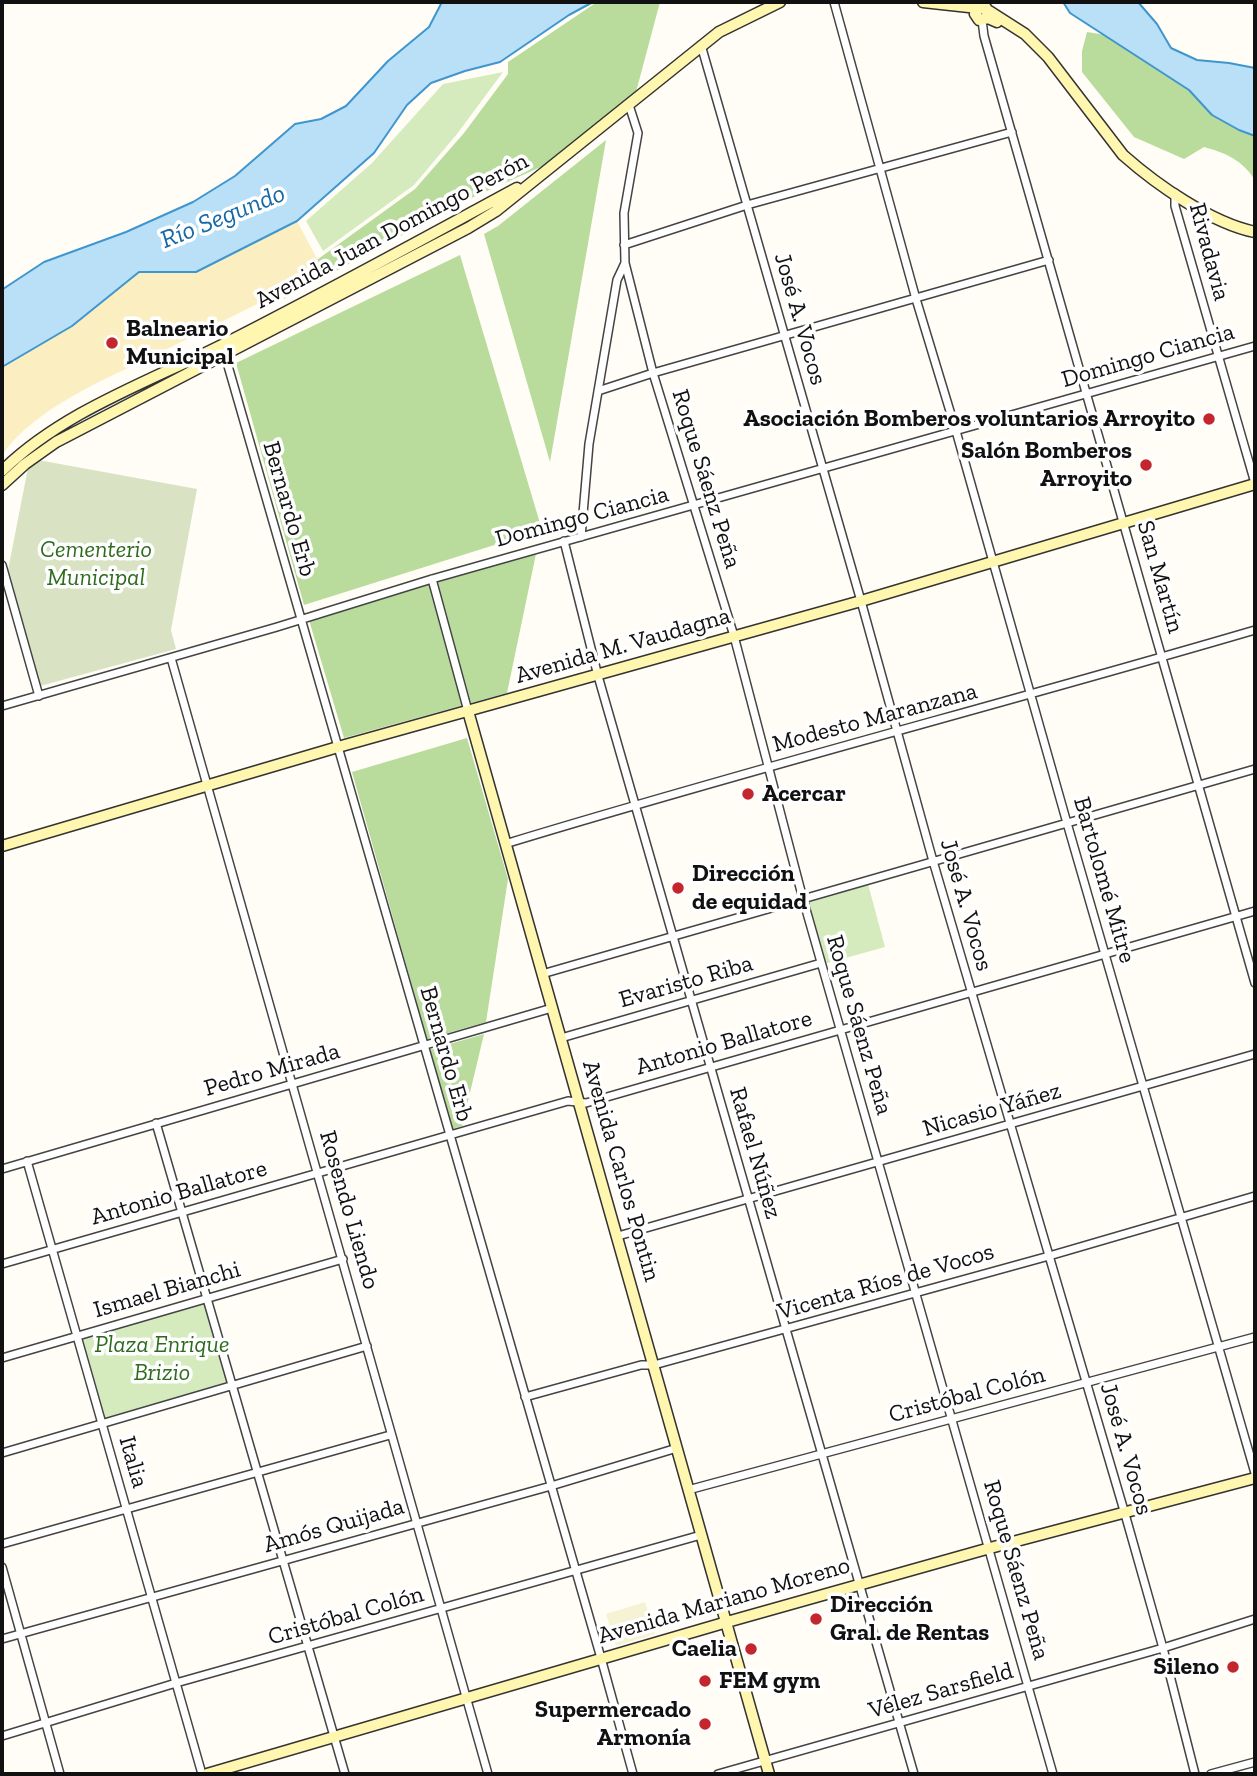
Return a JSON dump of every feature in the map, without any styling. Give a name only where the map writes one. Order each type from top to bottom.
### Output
[{"type":"main road","name":"Avenida Juan Domingo Perón","points":[[2,471],[24,451],[68,423],[224,350],[468,228],[496,211],[547,172],[701,45],[742,19],[780,2]]},
{"type":"main road","points":[[923,2],[982,14],[1025,34],[1048,57],[1123,155],[1175,193],[1210,214],[1231,225],[1255,232]]},
{"type":"main road","name":"Avenida Juan Domingo Perón","points":[[2,485],[24,464],[57,442],[224,350]]},
{"type":"main road","name":"Avenida M. Vaudagna","points":[[2,846],[338,747],[861,601],[1255,484]]},
{"type":"main road","name":"Avenida Carlos Pontin","points":[[468,711],[769,1774]]},
{"type":"main road","name":"Avenida Mariano Moreno","points":[[204,1774],[860,1584],[1125,1514],[1255,1475]]},
{"type":"street","name":"Bartolomé Mitre","points":[[834,2],[916,299],[1255,1475]]},
{"type":"street","name":"San Martín","points":[[982,14],[984,36],[1236,916],[1253,966],[1255,984]]},
{"type":"street","name":"José A. Vocos","points":[[701,45],[971,993],[1125,1514],[1195,1774]]},
{"type":"street","name":"Roque Sáenz Peña","points":[[629,105],[638,133],[624,213],[625,263],[653,373],[734,636],[803,899],[1053,1774]]},
{"type":"street","points":[[624,245],[747,205],[1012,132]]},
{"type":"street","name":"Rivadavia","points":[[1175,193],[1175,206],[1255,484]]},
{"type":"street","points":[[598,391],[1049,260]]},
{"type":"street","points":[[581,537],[589,444],[617,279],[625,263]]},
{"type":"street","name":"Domingo Ciancia","points":[[2,706],[564,541],[1255,346]]},
{"type":"street","name":"Bernardo Erb","points":[[224,350],[633,1774]]},
{"type":"street","name":"Rafael Núñez","points":[[564,541],[598,676],[914,1774]]},
{"type":"street","points":[[2,565],[39,696]]},
{"type":"street","name":"Avenida Carlos Pontin","points":[[432,579],[468,711]]},
{"type":"street","name":"Modesto Maranzana","points":[[505,844],[635,804],[1255,630]]},
{"type":"street","name":"Rosendo Liendo","points":[[171,658],[488,1774]]},
{"type":"street","points":[[542,974],[1255,769]]},
{"type":"street","name":"Antonio Ballatore","points":[[2,1264],[449,1134],[568,1101],[586,1103],[1255,911]]},
{"type":"street","name":"Evaristo Riba","points":[[561,1038],[821,963]]},
{"type":"street","name":"Pedro Mirada","points":[[2,1169],[552,1008]]},
{"type":"street","name":"Nicasio Yáñez","points":[[618,1236],[1255,1054]]},
{"type":"street","points":[[156,1124],[345,1774]]},
{"type":"street","name":"Italia","points":[[27,1161],[204,1774]]},
{"type":"street","name":"Vicenta Ríos de Vocos","points":[[525,1398],[786,1330],[1255,1196]]},
{"type":"street","name":"Ismael Bianchi","points":[[2,1358],[342,1259]]},
{"type":"street","name":"Cristóbal Colón","points":[[688,1490],[1255,1337]]},
{"type":"street","points":[[2,1453],[367,1346]]},
{"type":"street","points":[[2,1544],[390,1435]]},
{"type":"street","name":"Amós Quijada","points":[[2,1639],[551,1486],[677,1448]]},
{"type":"street","name":"Cristóbal Colón","points":[[2,1736],[176,1683],[702,1535]]},
{"type":"street","points":[[2,1567],[60,1774]]},
{"type":"street","name":"Vélez Sarsfield","points":[[718,1774],[1163,1648],[1255,1619]]},
{"type":"street","points":[[1211,1774],[1255,1762]]},
{"type":"shaded area","points":[[645,1602],[655,1634],[616,1646],[606,1614]]},
{"type":"green space","points":[[597,2],[660,2],[636,92],[545,165],[467,200],[284,299],[289,280],[415,189],[464,133],[508,74],[508,62]]},
{"type":"green space","points":[[1087,32],[1119,37],[1255,128],[1255,180],[1239,162],[1219,152],[1204,147],[1184,159],[1134,137],[1082,72],[1082,51]]},
{"type":"green space","points":[[503,72],[457,134],[414,185],[323,251],[306,221],[372,163],[443,84]]},
{"type":"green space","points":[[606,140],[550,462],[484,234],[498,226]]},
{"type":"green space","points":[[460,255],[542,530],[304,605],[236,363]]},
{"type":"green space","name":"Cementerio Municipal","points":[[38,460],[197,489],[171,630],[176,649],[40,686],[8,570],[28,468]]},
{"type":"green space","points":[[537,549],[507,693],[344,738],[309,620]]},
{"type":"green space","points":[[467,738],[508,879],[486,1022],[427,1039],[352,772]]},
{"type":"green space","points":[[868,884],[885,947],[824,964],[807,903]]},
{"type":"green space","points":[[484,1034],[462,1126],[452,1129],[429,1050]]},
{"type":"green space","name":"Plaza Enrique Brizio","points":[[205,1301],[230,1385],[105,1422],[80,1337]]},
{"type":"sand","name":"Balneario Municipal","points":[[297,221],[324,272],[75,395],[34,422],[2,455],[2,367],[72,326],[139,272],[196,272]]},
{"type":"water","name":"Río Segundo","points":[[442,2],[593,2],[500,62],[431,83],[407,105],[374,153],[297,221],[196,272],[139,272],[72,326],[2,367],[3,289],[44,262],[126,232],[193,202],[235,176],[295,124],[321,119],[346,106],[388,61],[429,27]]},
{"type":"water","points":[[1063,2],[1138,2],[1157,24],[1171,48],[1197,60],[1255,68],[1255,136],[1212,115],[1189,90],[1070,13]]},
{"type":"place","name":"Balneario Municipal","points":[[112,343]]},
{"type":"place","name":"Asociación Bomberos voluntarios Arroyito","points":[[1209,419]]},
{"type":"place","name":"Salón Bomberos Arroyito","points":[[1146,465]]},
{"type":"place","name":"Acercar","points":[[748,794]]},
{"type":"place","name":"Dirección de equidad","points":[[678,888]]},
{"type":"place","name":"Dirección Gral. de Rentas","points":[[816,1619]]},
{"type":"place","name":"Caelia","points":[[751,1649]]},
{"type":"place","name":"Sileno","points":[[1233,1667]]},
{"type":"place","name":"FEM gym","points":[[705,1681]]},
{"type":"place","name":"Supermercado Armonía","points":[[705,1724]]}]
